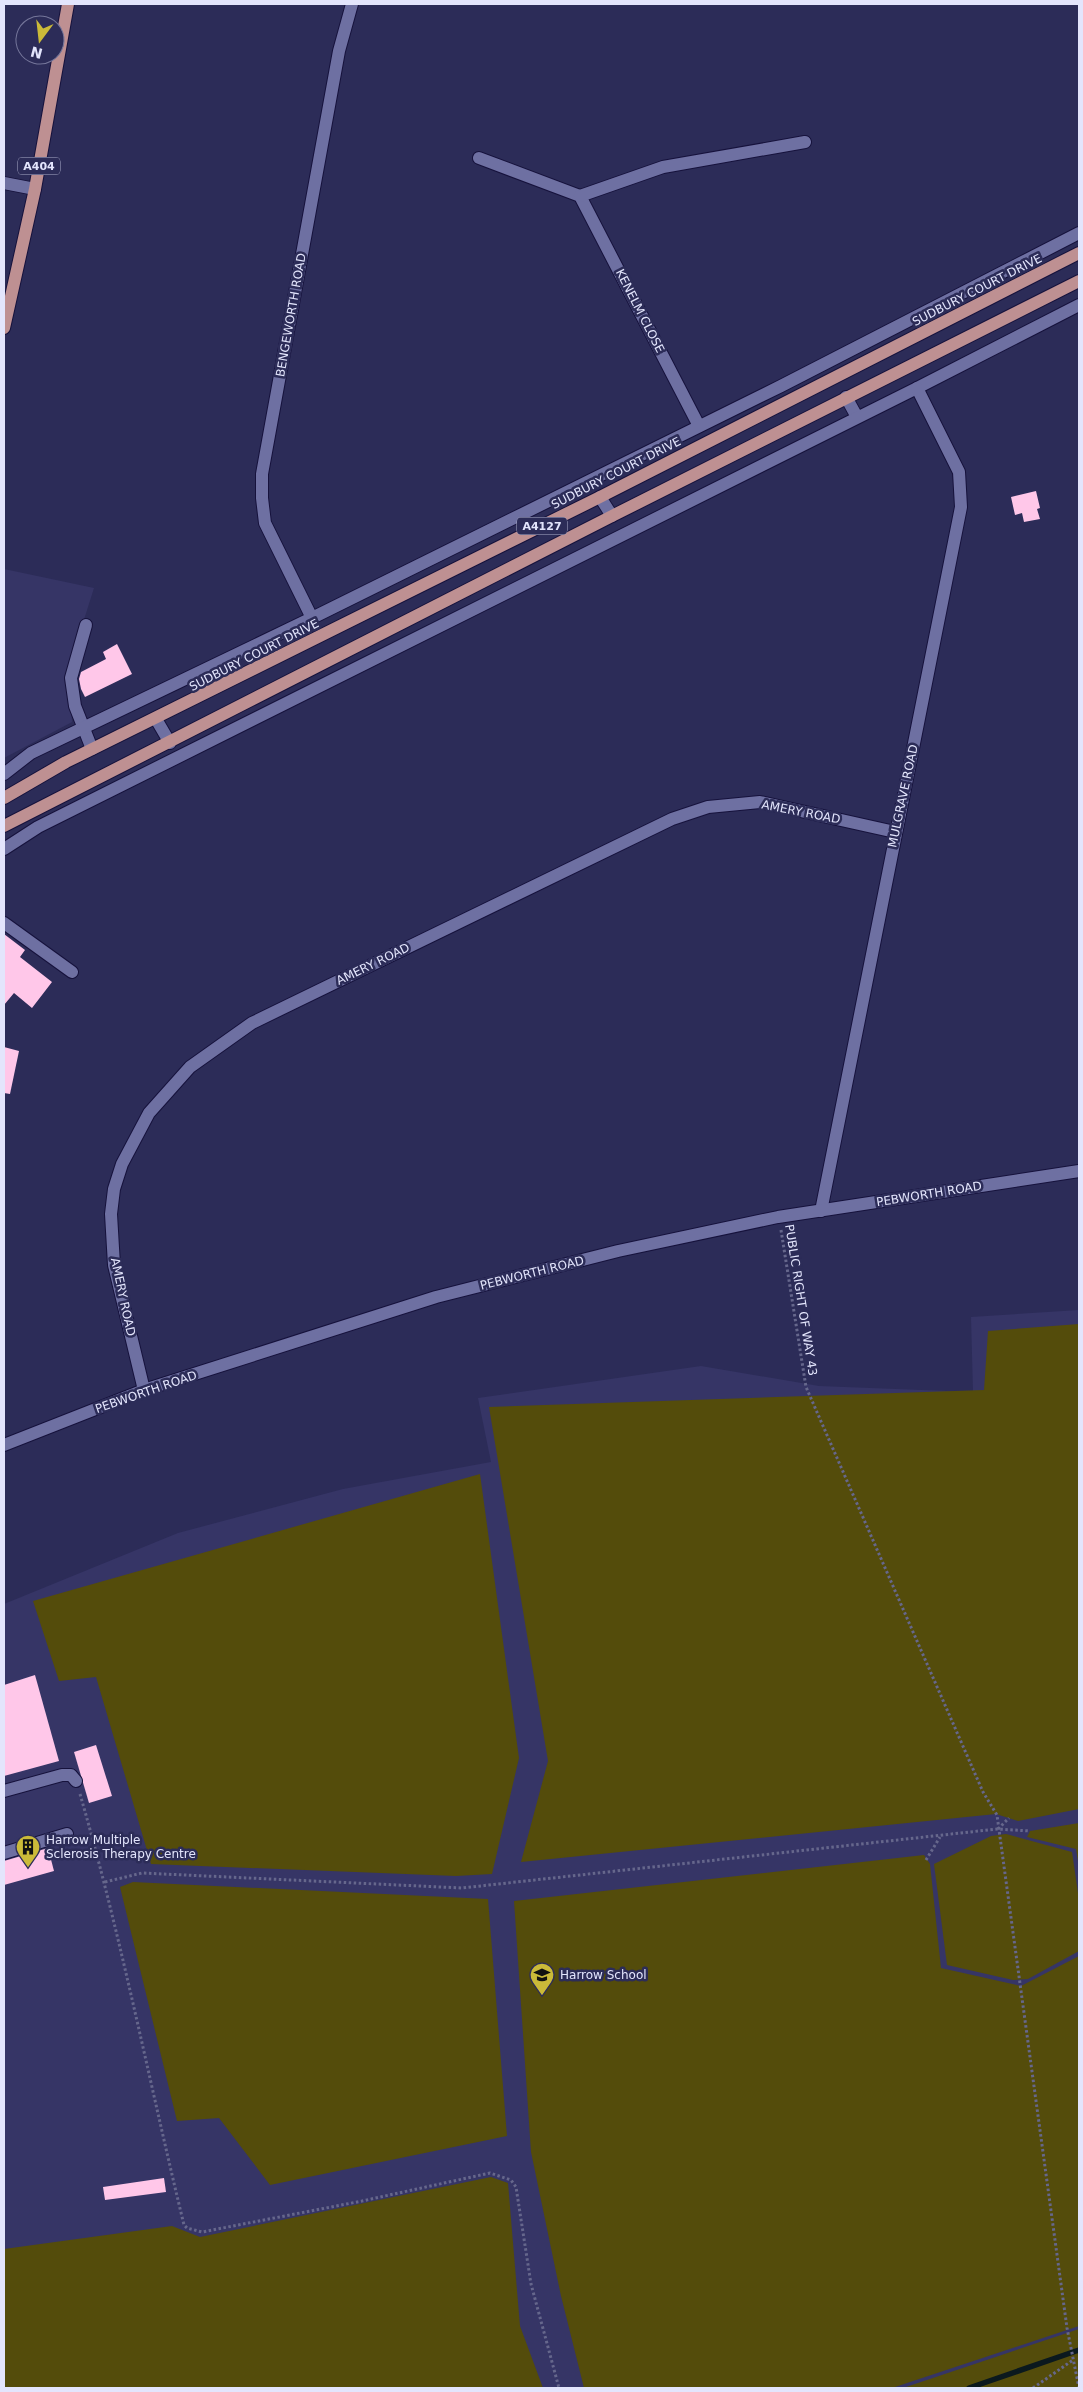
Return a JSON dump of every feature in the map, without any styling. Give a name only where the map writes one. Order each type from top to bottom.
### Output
[{"type":"main road","name":"A404","points":[[4,328],[34,189],[68,4]]},
{"type":"main road","name":"SUDBURY COURT DRIVE","points":[[4,798],[92,749],[156,719],[600,497],[1079,253]]},
{"type":"main road","name":"A4127","points":[[4,826],[846,397],[1079,281]]},
{"type":"street","name":"BENGEWORTH ROAD","points":[[312,618],[266,523],[262,498],[262,474],[339,51],[352,4]]},
{"type":"street","points":[[479,158],[580,196],[663,167],[805,142]]},
{"type":"street","points":[[4,182],[34,189]]},
{"type":"street","name":"KENELM CLOSE","points":[[580,196],[699,426]]},
{"type":"street","name":"SUDBURY COURT DRIVE","points":[[4,774],[31,753],[312,618],[629,462],[1079,233]]},
{"type":"street","points":[[1056,244],[1065,260]]},
{"type":"street","points":[[4,850],[42,826],[1079,305]]},
{"type":"street","points":[[781,386],[788,402]]},
{"type":"street","name":"MULGRAVE ROAD","points":[[821,1211],[961,507],[959,472],[917,388]]},
{"type":"street","points":[[846,397],[857,418]]},
{"type":"street","points":[[629,462],[636,477]]},
{"type":"street","points":[[600,497],[612,516]]},
{"type":"street","points":[[390,579],[400,597]]},
{"type":"street","points":[[86,626],[71,678],[75,706],[92,749]]},
{"type":"street","points":[[156,719],[170,743]]},
{"type":"street","name":"AMERY ROAD","points":[[144,1390],[114,1265],[111,1214],[114,1189],[122,1164],[150,1113],[190,1067],[252,1023],[672,819],[708,807],[760,802],[895,832]]},
{"type":"street","points":[[29,812],[42,826]]},
{"type":"street","points":[[4,924],[72,972]]},
{"type":"street","name":"PEBWORTH ROAD","points":[[4,1445],[144,1390],[436,1297],[618,1250],[778,1217],[1079,1171]]},
{"type":"street","points":[[4,1791],[62,1775],[71,1775],[76,1781]]},
{"type":"street","points":[[4,1853],[67,1834]]},
{"type":"path","name":"PUBLIC RIGHT OF WAY 43","points":[[778,1217],[806,1387],[979,1783],[996,1815],[1021,1980],[1073,2360],[1079,2388]]},
{"type":"path","points":[[76,1781],[105,1882],[166,2148],[187,2228],[202,2232],[362,2201],[490,2173],[511,2180],[516,2187],[531,2284],[559,2388]]},
{"type":"path","points":[[997,1830],[1009,1818]]},
{"type":"path","points":[[105,1882],[142,1873],[462,1888],[997,1830],[1030,1831]]},
{"type":"path","points":[[926,1860],[940,1836]]},
{"type":"path","points":[[1033,2388],[1073,2360]]},
{"type":"shaded area","points":[[4,569],[94,588],[69,667],[72,722],[4,758]]},
{"type":"shaded area","name":"Harrow School","points":[[1079,1310],[1079,2388],[4,2388],[4,1604],[178,1533],[343,1489],[491,1462],[478,1398],[701,1366],[819,1386],[973,1392],[971,1317]]},
{"type":"shaded area","points":[[1079,1324],[1079,1809],[1018,1821],[996,1814],[521,1862],[548,1761],[489,1407],[984,1390],[988,1331]]},
{"type":"shaded area","points":[[480,1474],[519,1758],[492,1874],[456,1876],[151,1864],[96,1677],[59,1681],[33,1601]]},
{"type":"shaded area","points":[[1079,1823],[1079,1867],[1076,1849],[1027,1837],[1030,1831]]},
{"type":"shaded area","points":[[1006,1834],[1072,1852],[1079,1900],[1079,1951],[1028,1979],[1013,1980],[947,1965],[934,1864],[991,1836]]},
{"type":"shaded area","points":[[924,1855],[930,1864],[941,1968],[1021,1986],[1079,1956],[1079,2326],[892,2388],[584,2388],[561,2296],[531,2152],[514,1901]]},
{"type":"shaded area","points":[[133,1882],[488,1899],[507,2136],[270,2185],[219,2118],[177,2121],[120,1887]]},
{"type":"shaded area","points":[[491,2177],[508,2183],[520,2326],[543,2388],[4,2388],[4,2249],[172,2226],[200,2237]]},
{"type":"shaded area","points":[[1079,2329],[1079,2388],[903,2388]]},
{"type":"building","points":[[1036,491],[1040,508],[1037,509],[1040,519],[1024,522],[1022,513],[1015,515],[1011,497]]},
{"type":"building","points":[[117,644],[132,674],[85,697],[79,679],[81,672],[106,659],[103,652]]},
{"type":"building","points":[[4,934],[25,950],[20,957],[52,982],[32,1008],[14,993],[4,1005]]},
{"type":"building","points":[[4,1047],[19,1051],[10,1094],[4,1093]]},
{"type":"building","points":[[35,1675],[59,1761],[4,1776],[4,1685]]},
{"type":"building","points":[[96,1745],[112,1796],[89,1803],[74,1752]]},
{"type":"building","name":"Harrow Multiple Sclerosis Therapy Centre","points":[[48,1848],[54,1871],[4,1885],[4,1861]]},
{"type":"building","points":[[164,2178],[166,2192],[105,2200],[103,2187]]},
{"type":"waterway","points":[[969,2388],[1079,2350]]},
{"type":"place","name":"Harrow Multiple Sclerosis Therapy Centre","points":[[28,1868]]},
{"type":"place","name":"Harrow School","points":[[542,1996]]}]
